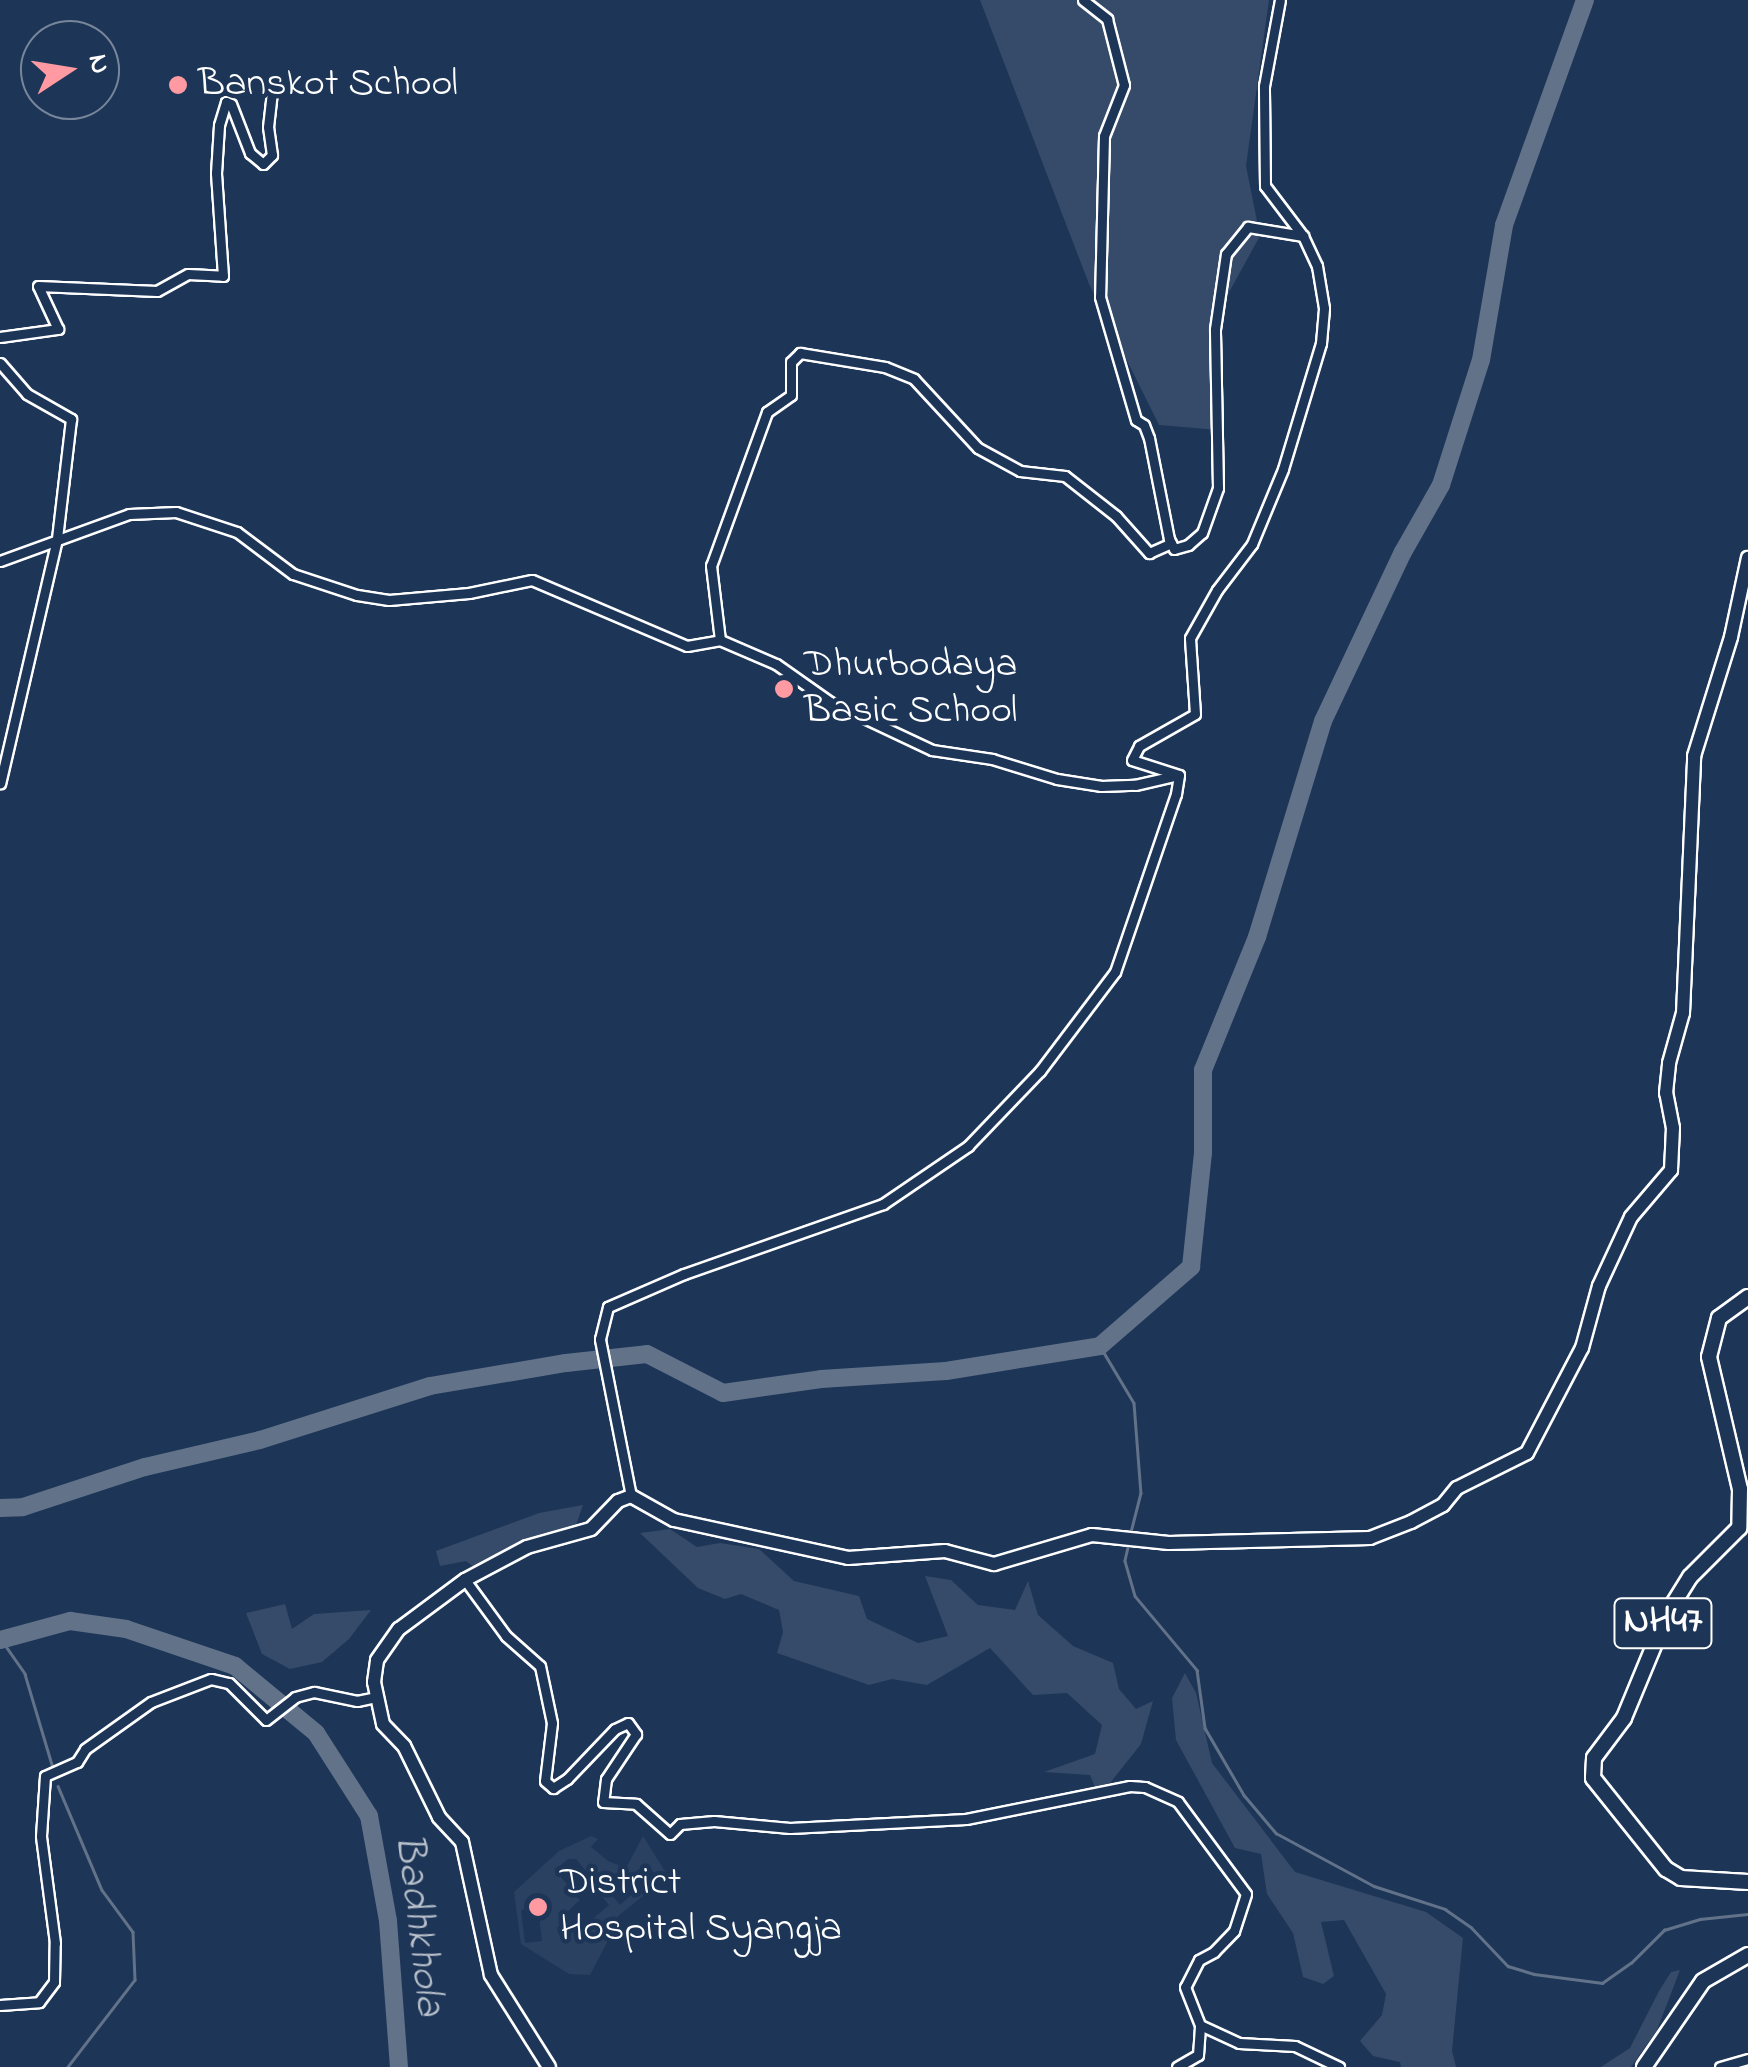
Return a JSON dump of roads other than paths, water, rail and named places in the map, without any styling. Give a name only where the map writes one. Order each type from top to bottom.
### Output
[{"type":"highway","name":"NH47","points":[[1748,1296],[1719,1318],[1709,1357],[1740,1489],[1739,1528],[1690,1576],[1666,1614],[1624,1718],[1594,1758],[1593,1778],[1666,1869],[1681,1878],[1748,1882]]},
{"type":"highway","points":[[1644,2067],[1703,1981],[1748,1955]]},
{"type":"main road","points":[[549,2067],[491,1975],[462,1842],[439,1818],[404,1746],[383,1724],[376,1697],[377,1660],[399,1630],[465,1580],[527,1547],[591,1529],[629,1492],[674,1520],[866,1560],[946,1551],[994,1564],[1092,1535],[1227,1542],[1370,1538],[1443,1505],[1457,1488],[1527,1453],[1582,1348],[1600,1286],[1630,1217],[1670,1170],[1674,1128],[1666,1093],[1669,1062],[1683,1014],[1694,756],[1731,637],[1748,558]]},
{"type":"street","points":[[1082,0],[1108,19],[1124,85],[1104,136],[1100,296],[1136,420],[1144,425],[1149,438],[1174,548],[1188,546],[1202,534],[1218,488],[1215,329],[1226,254],[1248,227],[1304,236]]},
{"type":"street","points":[[1178,775],[1132,760],[1139,746],[1195,714],[1190,638],[1217,590],[1252,544],[1283,470],[1321,343],[1324,308],[1317,266],[1304,236],[1266,186],[1264,86],[1280,0]]},
{"type":"street","points":[[0,336],[58,329],[38,286],[157,291],[188,274],[223,276],[216,173],[218,126],[226,102],[232,104],[250,154],[263,164],[272,155],[268,128],[273,83]]},
{"type":"street","points":[[720,640],[711,566],[767,412],[791,396],[790,362],[800,353],[884,367],[914,379],[978,448],[1020,471],[1065,476],[1116,516],[1149,552],[1171,543]]},
{"type":"street","points":[[0,363],[27,394],[72,419],[57,539],[0,783]]},
{"type":"street","points":[[0,561],[20,557],[57,539],[129,514],[176,512],[238,532],[293,574],[357,595],[389,600],[469,593],[532,580],[687,646],[720,640],[776,664],[830,702],[932,750],[992,759],[1057,779],[1101,786],[1135,785],[1178,775]]},
{"type":"street","points":[[629,1492],[600,1339],[608,1307],[684,1274],[883,1204],[968,1146],[1040,1071],[1115,972],[1176,794],[1178,775]]},
{"type":"street","points":[[465,1580],[506,1636],[540,1666],[552,1724],[544,1781],[553,1788],[567,1779],[615,1729],[628,1723],[636,1734],[606,1779],[603,1802],[636,1804],[670,1834],[680,1824],[714,1821],[790,1828],[966,1819],[1130,1786],[1178,1802],[1246,1894],[1234,1931],[1214,1952],[1199,1960],[1185,1987],[1200,2025],[1198,2055],[1177,2067]]},
{"type":"street","points":[[0,2004],[39,2002],[54,1982],[55,1943],[40,1836],[45,1776],[77,1762],[85,1749],[150,1702],[211,1680],[222,1679],[266,1720],[295,1697],[314,1692],[357,1702],[376,1697]]},
{"type":"street","points":[[1200,2025],[1240,2043],[1295,2046],[1339,2067]]},
{"type":"street","points":[[1720,2067],[1748,2060]]},
{"type":"waterway","points":[[0,1508],[23,1507],[145,1467],[260,1440],[430,1386],[566,1363],[647,1354],[723,1393],[821,1379],[946,1371],[1100,1346],[1191,1267],[1203,1153],[1203,1070],[1257,937],[1323,721],[1403,552],[1441,485],[1481,360],[1504,225],[1585,0]]},
{"type":"waterway","points":[[1100,1346],[1134,1403],[1141,1493],[1130,1536]]},
{"type":"waterway","points":[[1129,1543],[1125,1561],[1135,1596],[1197,1670],[1205,1728],[1244,1795],[1276,1833],[1374,1886],[1445,1909],[1471,1927],[1508,1966],[1534,1974],[1602,1983],[1631,1963],[1664,1930],[1700,1919],[1748,1914]]},
{"type":"waterway","name":"Badhkhola","points":[[0,1640],[70,1621],[126,1629],[235,1666],[316,1733],[369,1816],[388,1921],[399,2067]]},
{"type":"waterway","points":[[3,1642],[25,1674],[53,1768]]},
{"type":"waterway","points":[[58,1786],[102,1890],[133,1932],[135,1980],[68,2067]]},
{"type":"place","name":"Banskot School","points":[[178,85]]},
{"type":"place","name":"Dhurbodaya Basic School","points":[[784,689]]},
{"type":"place","name":"District Hospital Syangja","points":[[538,1907]]}]
